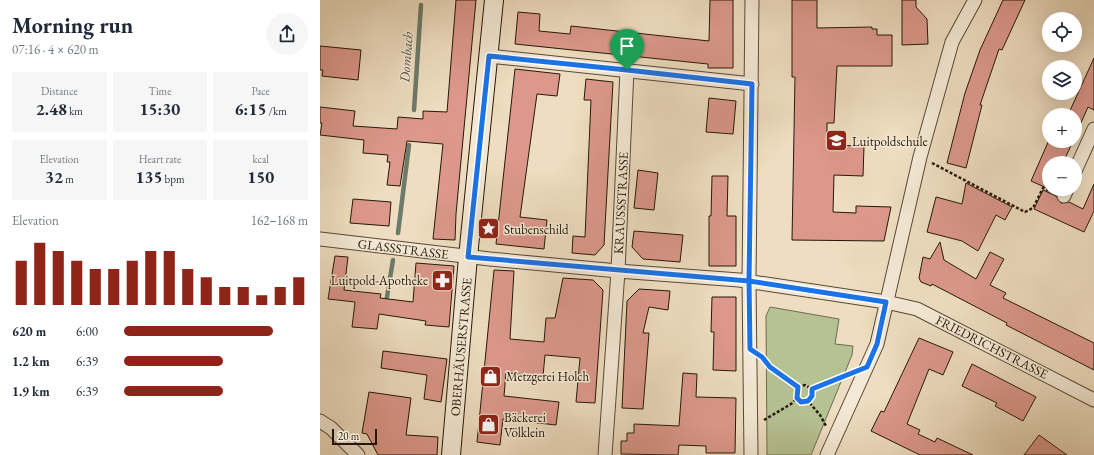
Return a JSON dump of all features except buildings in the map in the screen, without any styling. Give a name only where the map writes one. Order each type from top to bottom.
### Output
[{"type":"street","name":"OBERHÄUSERSTRASSE","points":[[451,455],[468,257],[494,0]]},
{"type":"street","points":[[751,455],[749,281],[752,0]]},
{"type":"street","points":[[827,455],[877,344],[920,157],[952,42],[975,0]]},
{"type":"street","points":[[489,56],[752,84]]},
{"type":"street","name":"KRAUSSSTRASSE","points":[[605,455],[618,271],[627,70]]},
{"type":"street","points":[[1082,156],[1094,129]]},
{"type":"street","name":"GLASSSTRASSE","points":[[320,239],[468,257],[749,281]]},
{"type":"street","name":"FRIEDRICHSTRASSE","points":[[749,281],[886,302],[917,309],[1094,400]]},
{"type":"street","points":[[320,421],[331,428],[358,455]]},
{"type":"path","points":[[920,157],[1025,212],[1033,208],[1042,190]]},
{"type":"path","points":[[750,349],[762,357],[770,367],[798,387]]},
{"type":"path","points":[[812,389],[867,367]]},
{"type":"path","points":[[798,387],[805,385],[812,389]]},
{"type":"path","points":[[751,427],[778,412],[797,398],[798,387]]},
{"type":"path","points":[[797,398],[801,402],[808,401],[812,396],[812,389]]},
{"type":"path","points":[[808,401],[820,414],[833,440]]},
{"type":"green space","points":[[770,307],[839,319],[835,344],[853,346],[852,355],[811,455],[767,455],[766,316]]},
{"type":"waterway","name":"Dombach","points":[[414,110],[421,5]]},
{"type":"waterway","name":"Dombach","points":[[398,233],[409,145]]},
{"type":"waterway","name":"Dombach","points":[[386,303],[393,260]]},
{"type":"place","name":"Luitpoldschule","points":[[837,141]]},
{"type":"place","name":"Stubenschild","points":[[489,229]]},
{"type":"place","name":"Luitpold-Apotheke","points":[[443,280]]},
{"type":"place","name":"Metzgerei Holch","points":[[491,376]]},
{"type":"place","name":"Bäckerei Völklein","points":[[488,424]]},
{"type":"route","points":[[627,70],[489,56],[468,257],[749,281],[750,349],[762,357],[770,367],[798,387],[797,398],[801,402],[808,401],[812,396],[812,389],[867,367],[877,344],[886,302],[749,281],[752,84],[627,70]]}]
